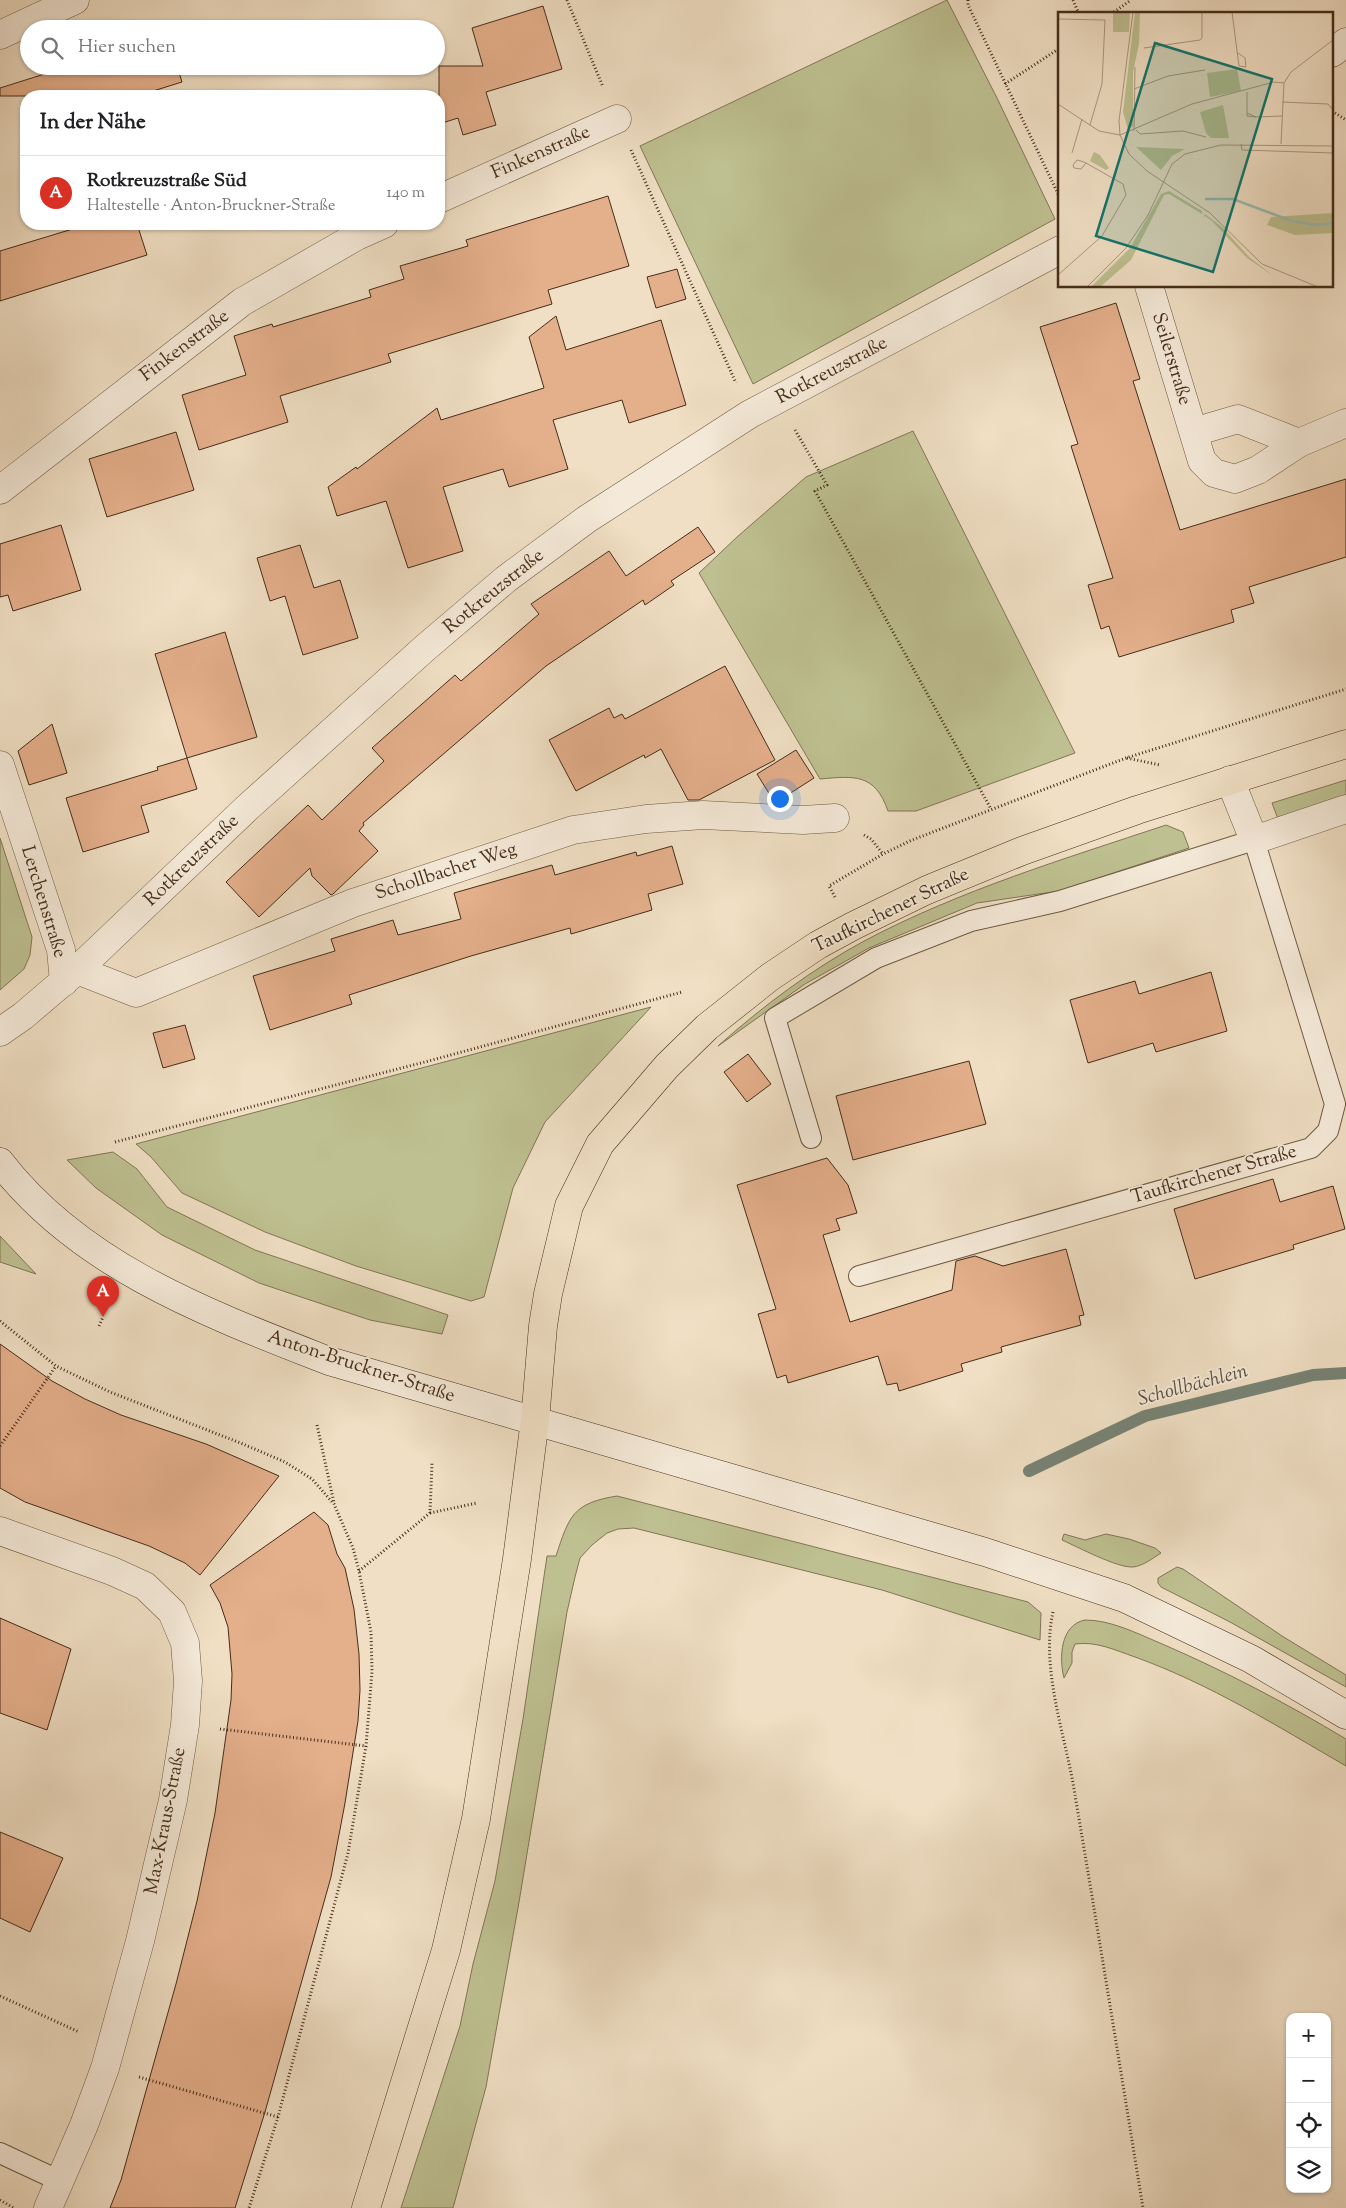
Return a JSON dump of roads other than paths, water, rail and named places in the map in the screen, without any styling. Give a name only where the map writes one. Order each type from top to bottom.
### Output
[{"type":"main road","name":"Taufkirchener Straße","points":[[366,2208],[446,1950],[476,1818],[510,1614],[535,1420],[543,1326],[548,1294],[569,1206],[600,1144],[667,1066],[707,1028],[736,1002],[818,945],[927,890],[1022,851],[1137,810],[1346,744]]},
{"type":"street","points":[[32,20],[75,0]]},
{"type":"street","points":[[0,35],[20,26]]},
{"type":"street","points":[[1334,51],[1346,42]]},
{"type":"street","name":"Finkenstraße","points":[[445,196],[617,119]]},
{"type":"street","name":"Finkenstraße","points":[[0,490],[242,302],[356,236],[370,230]]},
{"type":"street","name":"Rotkreuzstraße","points":[[0,1032],[71,976],[248,807],[425,648],[506,579],[587,519],[750,414],[1058,251]]},
{"type":"street","name":"Seilerstraße","points":[[1150,288],[1202,461],[1214,472],[1235,479],[1258,470],[1299,443],[1346,423]]},
{"type":"street","points":[[1194,432],[1238,419],[1299,443]]},
{"type":"street","name":"Lerchenstraße","points":[[0,765],[71,976]]},
{"type":"street","name":"Taufkirchener Straße","points":[[1230,780],[1254,840],[1346,809]]},
{"type":"street","name":"Schollbacher Weg","points":[[71,976],[136,993],[353,903],[573,830],[646,819],[704,815],[803,820],[835,818]]},
{"type":"street","name":"Anton-Bruckner-Straße","points":[[0,1162],[45,1211],[81,1242],[122,1268],[227,1321],[329,1360],[985,1552],[1124,1598],[1251,1659],[1346,1715]]},
{"type":"street","name":"Max-Kraus-Straße","points":[[0,1531],[112,1570],[145,1586],[172,1612],[185,1643],[188,1681],[185,1725],[173,1800],[157,1873],[108,2057],[60,2182],[48,2208]]},
{"type":"lane","name":"Taufkirchener Straße","points":[[811,1138],[776,1018],[876,958],[971,921],[1060,901],[1254,840],[1335,1104],[1328,1131],[1311,1148],[975,1248],[859,1276]]},
{"type":"lane","points":[[0,2152],[60,2182]]},
{"type":"waterway","name":"Schollbächlein","points":[[1029,1471],[1145,1416],[1313,1375],[1346,1373]]},
{"type":"place","name":"Rotkreuzstraße Süd","points":[[103,1317]]}]
